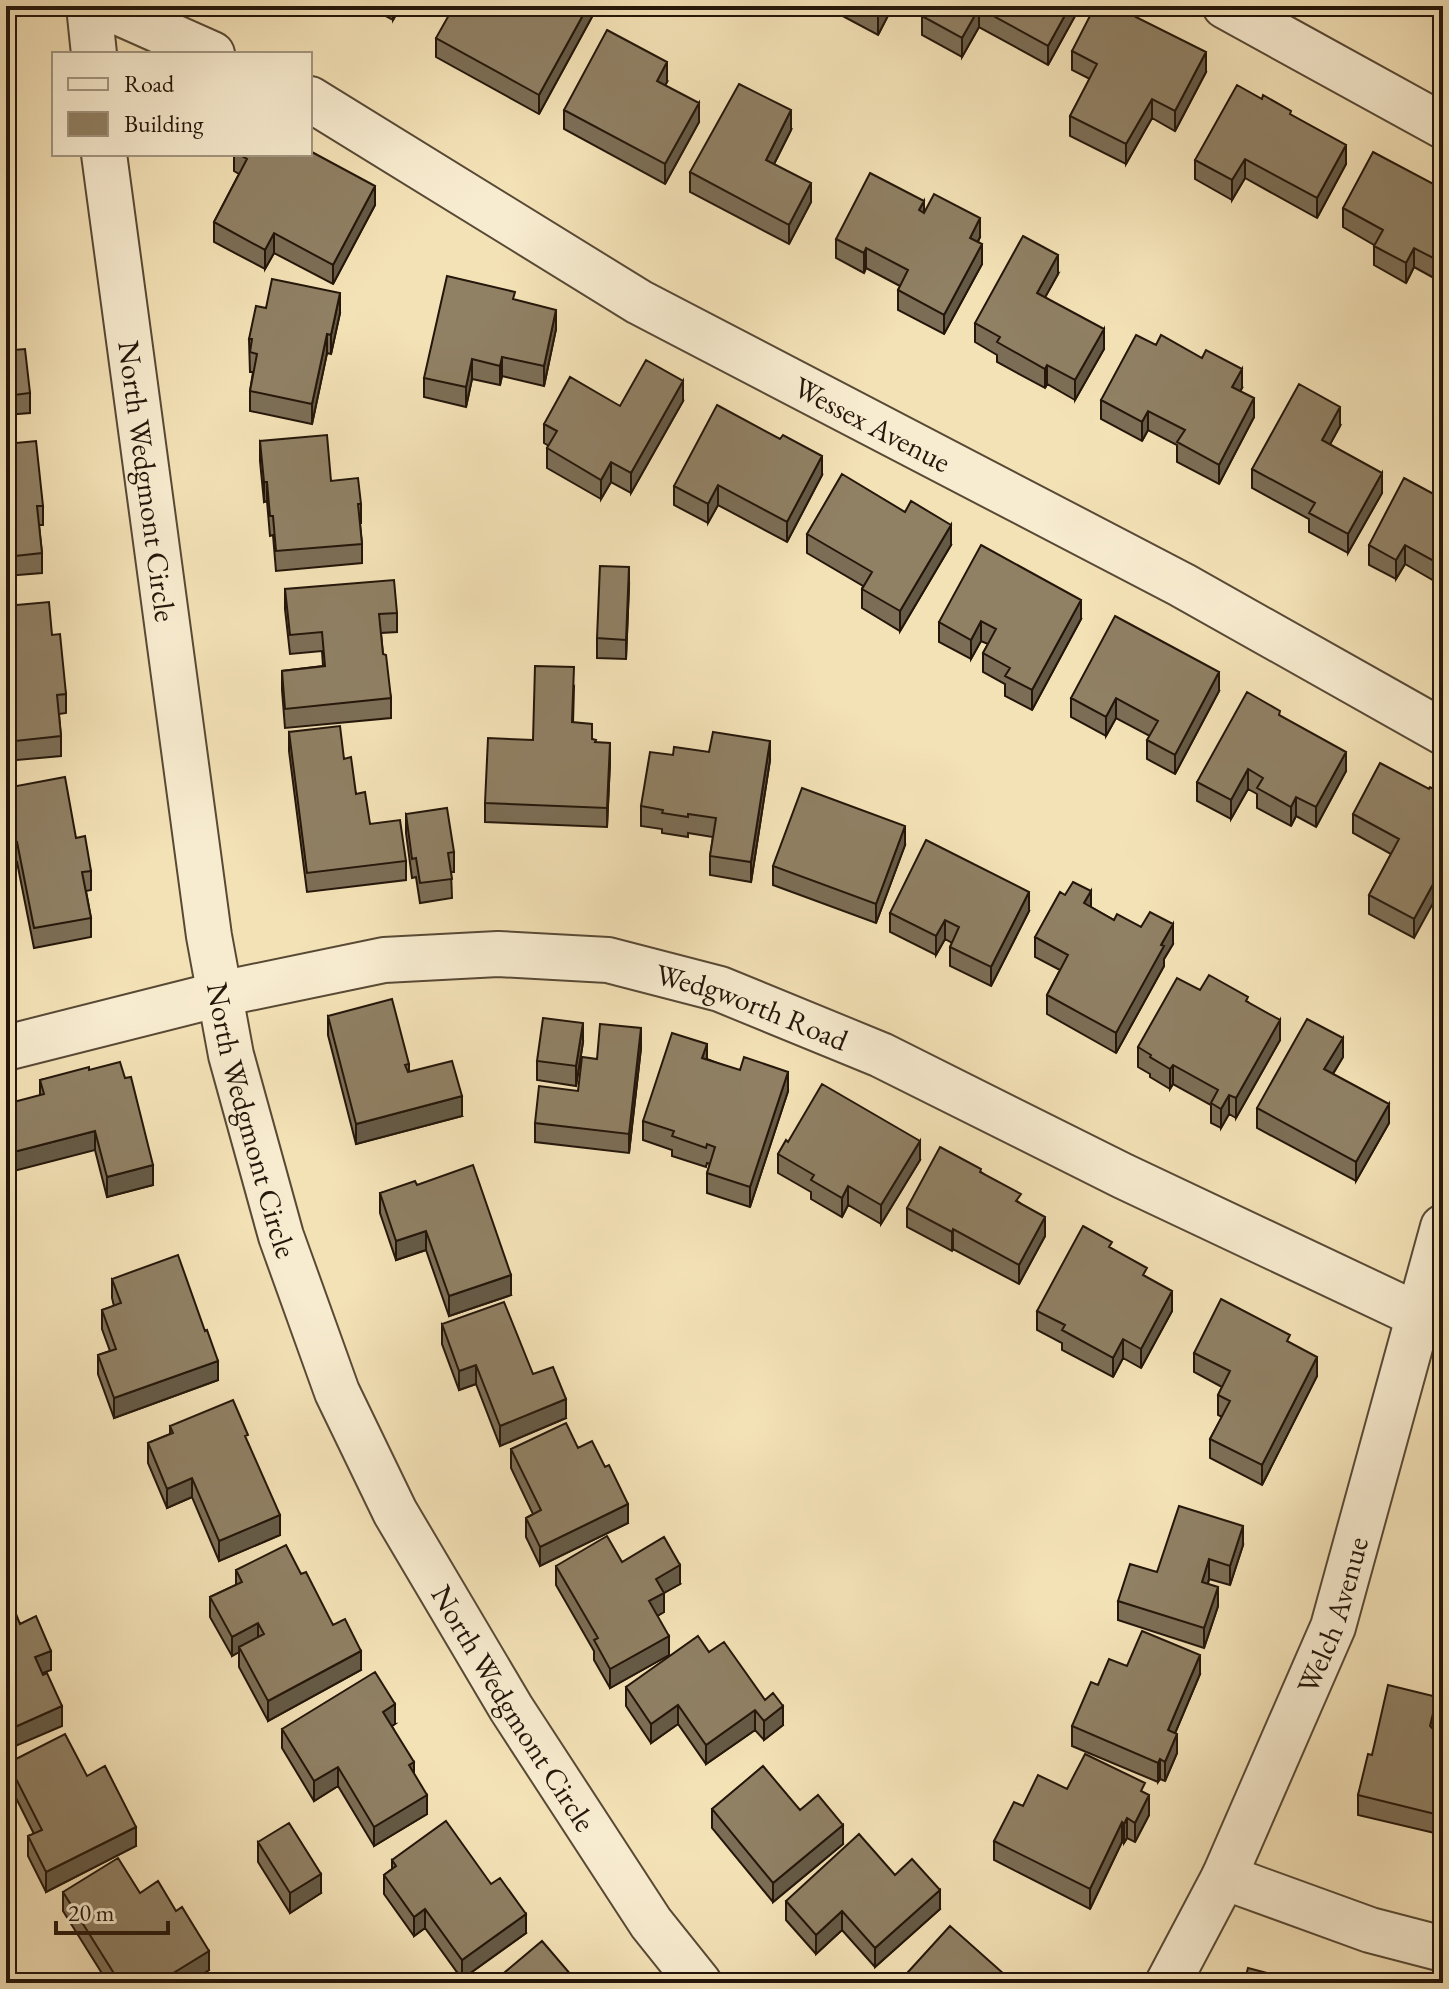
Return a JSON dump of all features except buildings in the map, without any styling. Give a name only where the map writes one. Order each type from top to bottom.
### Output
[{"type":"street","points":[[89,6],[94,52]]},
{"type":"street","points":[[104,6],[208,52]]},
{"type":"street","points":[[1225,6],[1443,126]]},
{"type":"street","name":"Wessex Avenue","points":[[312,100],[639,302],[1182,585],[1443,732]]},
{"type":"street","name":"North Wedgmont Circle","points":[[104,156],[207,920],[231,1055],[281,1236],[337,1392],[395,1512],[511,1708],[651,1923],[699,1983]]},
{"type":"street","name":"Wedgworth Road","points":[[6,1048],[220,994],[384,960],[498,954],[608,960],[720,989],[881,1055],[1123,1176],[1431,1322]]},
{"type":"street","name":"Welch Avenue","points":[[1168,1983],[1224,1877],[1333,1627],[1431,1322],[1443,1227]]},
{"type":"street","points":[[1224,1877],[1370,1930],[1443,1949]]}]
